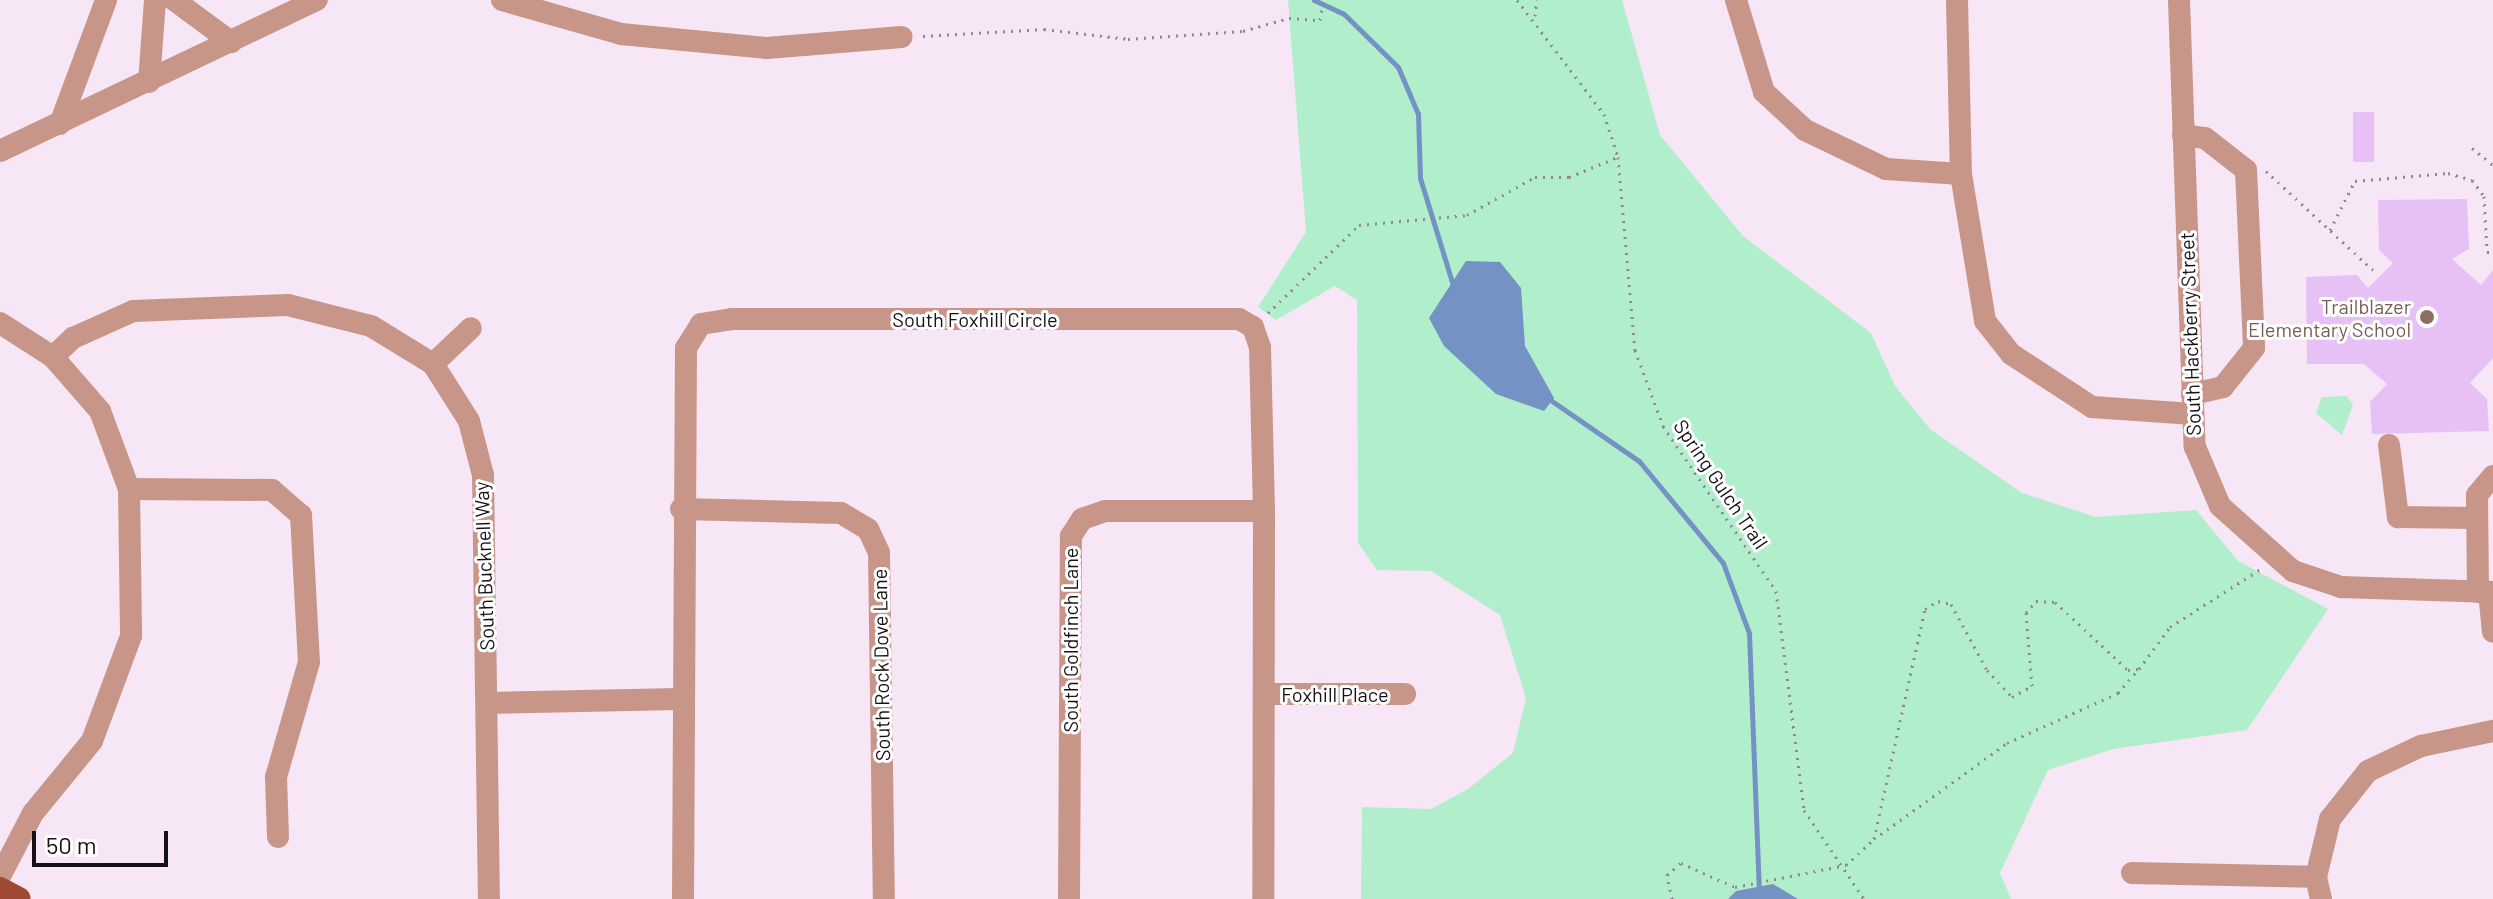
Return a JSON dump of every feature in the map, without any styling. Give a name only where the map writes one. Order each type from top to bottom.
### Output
[{"type":"main road","points":[[0,889],[19,899]]},
{"type":"street","points":[[60,124],[106,0]]},
{"type":"street","points":[[149,82],[155,0]]},
{"type":"street","points":[[174,0],[231,42]]},
{"type":"street","points":[[0,151],[317,0]]},
{"type":"street","points":[[502,0],[621,34],[767,48],[902,37]]},
{"type":"street","points":[[1736,0],[1764,92],[1805,130],[1886,169],[1961,174]]},
{"type":"street","points":[[1957,0],[1961,174],[1978,296],[1985,321],[2011,354],[2092,407],[2192,404],[2223,387],[2254,348],[2246,170],[2205,138],[2183,135]]},
{"type":"street","name":"South Hackberry Street","points":[[2179,0],[2195,447],[2220,506],[2276,559],[2341,587],[2487,592]]},
{"type":"street","name":"South Bucknell Way","points":[[53,357],[73,338],[133,311],[288,305],[371,326],[433,364],[469,421],[483,475],[489,899]]},
{"type":"street","name":"South Foxhill Circle","points":[[683,899],[679,699],[686,348],[701,324],[1239,319],[1253,327]]},
{"type":"street","points":[[0,323],[53,357],[100,411],[129,489],[131,636],[118,688],[92,741],[33,813],[0,876]]},
{"type":"street","points":[[1253,327],[1260,347],[1264,511],[1263,899]]},
{"type":"street","points":[[433,364],[471,328]]},
{"type":"street","points":[[2389,445],[2398,517],[2477,518]]},
{"type":"street","points":[[2493,476],[2480,486],[2477,518],[2493,632]]},
{"type":"street","points":[[129,489],[272,490],[301,515],[309,662],[276,777],[278,837]]},
{"type":"street","name":"South Rock Dove Lane","points":[[681,509],[841,513],[868,529],[879,553],[884,899]]},
{"type":"street","name":"South Goldfinch Lane","points":[[1069,899],[1071,536],[1082,519],[1105,511],[1264,511]]},
{"type":"street","name":"Foxhill Place","points":[[1265,694],[1405,694]]},
{"type":"street","points":[[488,703],[679,699]]},
{"type":"street","points":[[2321,899],[2316,877],[2330,819],[2368,771],[2421,746],[2493,731]]},
{"type":"street","points":[[2132,873],[2316,877]]},
{"type":"path","points":[[902,37],[1044,29],[1128,39],[1321,16],[1323,0]]},
{"type":"path","name":"Spring Gulch Trail","points":[[1517,0],[1535,16],[1604,114],[1618,157],[1635,350],[1663,426],[1776,591],[1794,774],[1804,810],[1846,865],[1864,899]]},
{"type":"path","points":[[1535,16],[1537,0]]},
{"type":"path","points":[[2472,148],[2493,165]]},
{"type":"path","points":[[1253,327],[1359,225],[1467,215],[1535,177],[1569,177],[1618,157]]},
{"type":"path","points":[[2261,167],[2375,272]]},
{"type":"path","points":[[2330,230],[2355,181],[2448,173],[2472,180],[2484,196],[2487,252],[2493,252]]},
{"type":"path","points":[[1672,899],[1667,875],[1681,863],[1744,885],[1846,865],[1874,839],[2007,743],[2118,693],[2170,627],[2276,559]]},
{"type":"path","points":[[1874,839],[1925,609],[1951,604],[1987,670],[2012,697],[2032,686],[2026,613],[2036,601],[2055,602],[2128,670],[2139,669]]},
{"type":"green space","points":[[1288,0],[1622,0],[1660,135],[1743,236],[1871,333],[1895,386],[1931,430],[2022,493],[2096,517],[2196,510],[2238,561],[2328,609],[2247,730],[2113,749],[2048,770],[2000,873],[2011,899],[1361,899],[1362,807],[1431,809],[1468,789],[1513,753],[1526,698],[1500,615],[1431,571],[1377,570],[1358,543],[1357,300],[1335,286],[1276,320],[1258,307],[1306,232]]},
{"type":"green space","points":[[2347,396],[2353,405],[2342,435],[2316,413],[2322,397]]},
{"type":"water","points":[[1466,261],[1500,262],[1521,288],[1525,346],[1554,398],[1544,411],[1496,394],[1444,346],[1429,318]]},
{"type":"water","points":[[1773,884],[1798,899],[1728,899],[1736,891]]},
{"type":"building","points":[[2353,112],[2374,112],[2374,162],[2353,162]]},
{"type":"building","points":[[2467,199],[2469,249],[2452,259],[2481,285],[2493,270],[2493,358],[2470,383],[2487,399],[2489,431],[2372,434],[2370,402],[2387,384],[2364,364],[2307,364],[2306,277],[2357,275],[2368,288],[2393,263],[2379,250],[2378,200]]},
{"type":"waterway","points":[[1314,0],[1344,14],[1398,67],[1418,114],[1420,178],[1453,285]]},
{"type":"waterway","points":[[1549,399],[1639,461],[1723,563],[1749,633],[1759,899]]},
{"type":"place","name":"Trailblazer Elementary School","points":[[2427,317]]}]
